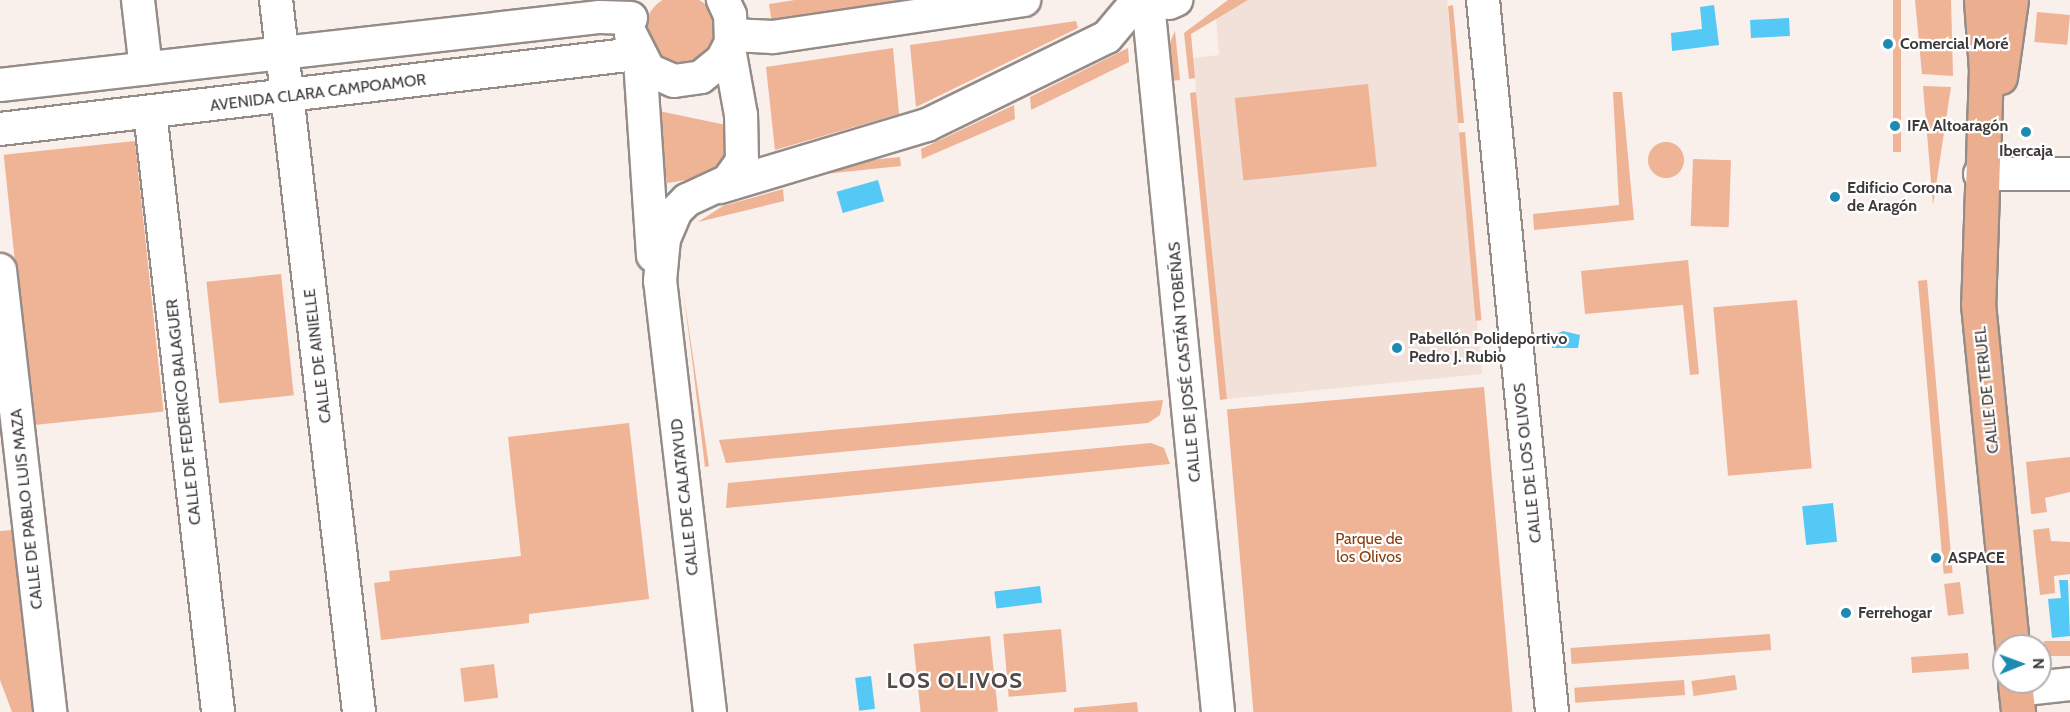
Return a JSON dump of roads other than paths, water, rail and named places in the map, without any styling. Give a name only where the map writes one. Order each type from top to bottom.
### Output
[{"type":"main road","name":"CALLE DE TERUEL","points":[[1981,0],[1984,134],[1980,174],[1978,304],[2011,634]]},
{"type":"main road","name":"CALLE DE TERUEL","points":[[1984,134],[2007,46],[2012,0]]},
{"type":"street","points":[[138,0],[146,69]]},
{"type":"street","name":"CALLE DE AINIELLE","points":[[276,0],[359,712]]},
{"type":"street","points":[[638,57],[661,77],[687,81],[712,70],[732,18],[773,37],[1024,0]]},
{"type":"street","name":"CALLE DE LOS OLIVOS","points":[[1483,0],[1552,712]]},
{"type":"street","points":[[701,192],[886,141],[947,117],[1107,37],[1152,4]]},
{"type":"street","name":"CALLE DE JOSÉ CASTÁN TOBEÑAS","points":[[1152,4],[1218,712]]},
{"type":"street","points":[[0,85],[282,53],[635,6]]},
{"type":"street","name":"CALLE DE CALATAYUD","points":[[635,6],[649,234],[660,281],[710,712]]},
{"type":"street","name":"CALLE DE CALATAYUD","points":[[660,281],[668,224],[687,200],[733,177],[744,145],[732,18]]},
{"type":"street","name":"AVENIDA CLARA CAMPOAMOR","points":[[0,129],[638,57]]},
{"type":"street","name":"CALLE DE FEDERICO BALAGUER","points":[[150,112],[218,712]]},
{"type":"street","points":[[744,145],[761,167],[780,170]]},
{"type":"street","points":[[1980,174],[2070,174]]},
{"type":"street","name":"CALLE DE PABLO LUIS MAZA","points":[[0,270],[50,712]]},
{"type":"street","points":[[2016,695],[2070,684]]},
{"type":"water","points":[[1714,5],[1719,45],[1672,51],[1671,33],[1702,29],[1700,7]]},
{"type":"water","points":[[1789,18],[1790,36],[1751,38],[1750,20]]},
{"type":"water","points":[[878,180],[884,201],[843,213],[837,192]]},
{"type":"water","points":[[1563,331],[1580,335],[1578,348],[1552,348],[1552,336]]},
{"type":"water","points":[[1833,503],[1837,542],[1806,545],[1802,506]]},
{"type":"water","points":[[2059,580],[2068,580],[2070,636],[2052,638],[2048,599],[2061,598]]},
{"type":"water","points":[[1040,586],[1042,603],[996,608],[994,592]]},
{"type":"water","points":[[871,676],[875,709],[859,711],[855,678]]},
{"type":"place","name":"Comercial Moré","points":[[1888,44]]},
{"type":"place","name":"IFA Altoaragón","points":[[1895,126]]},
{"type":"place","name":"Ibercaja","points":[[2026,132]]},
{"type":"place","name":"Edificio Corona de Aragón","points":[[1835,197]]},
{"type":"place","name":"Pabellón Polideportivo Pedro J. Rubio","points":[[1397,348]]},
{"type":"place","name":"ASPACE","points":[[1936,558]]},
{"type":"place","name":"Ferrehogar","points":[[1846,613]]},
{"type":"district","name":"LOS OLIVOS","points":[[955,681]]},
{"type":"park label","name":"Parque de los Olivos","points":[[1369,548]]}]
